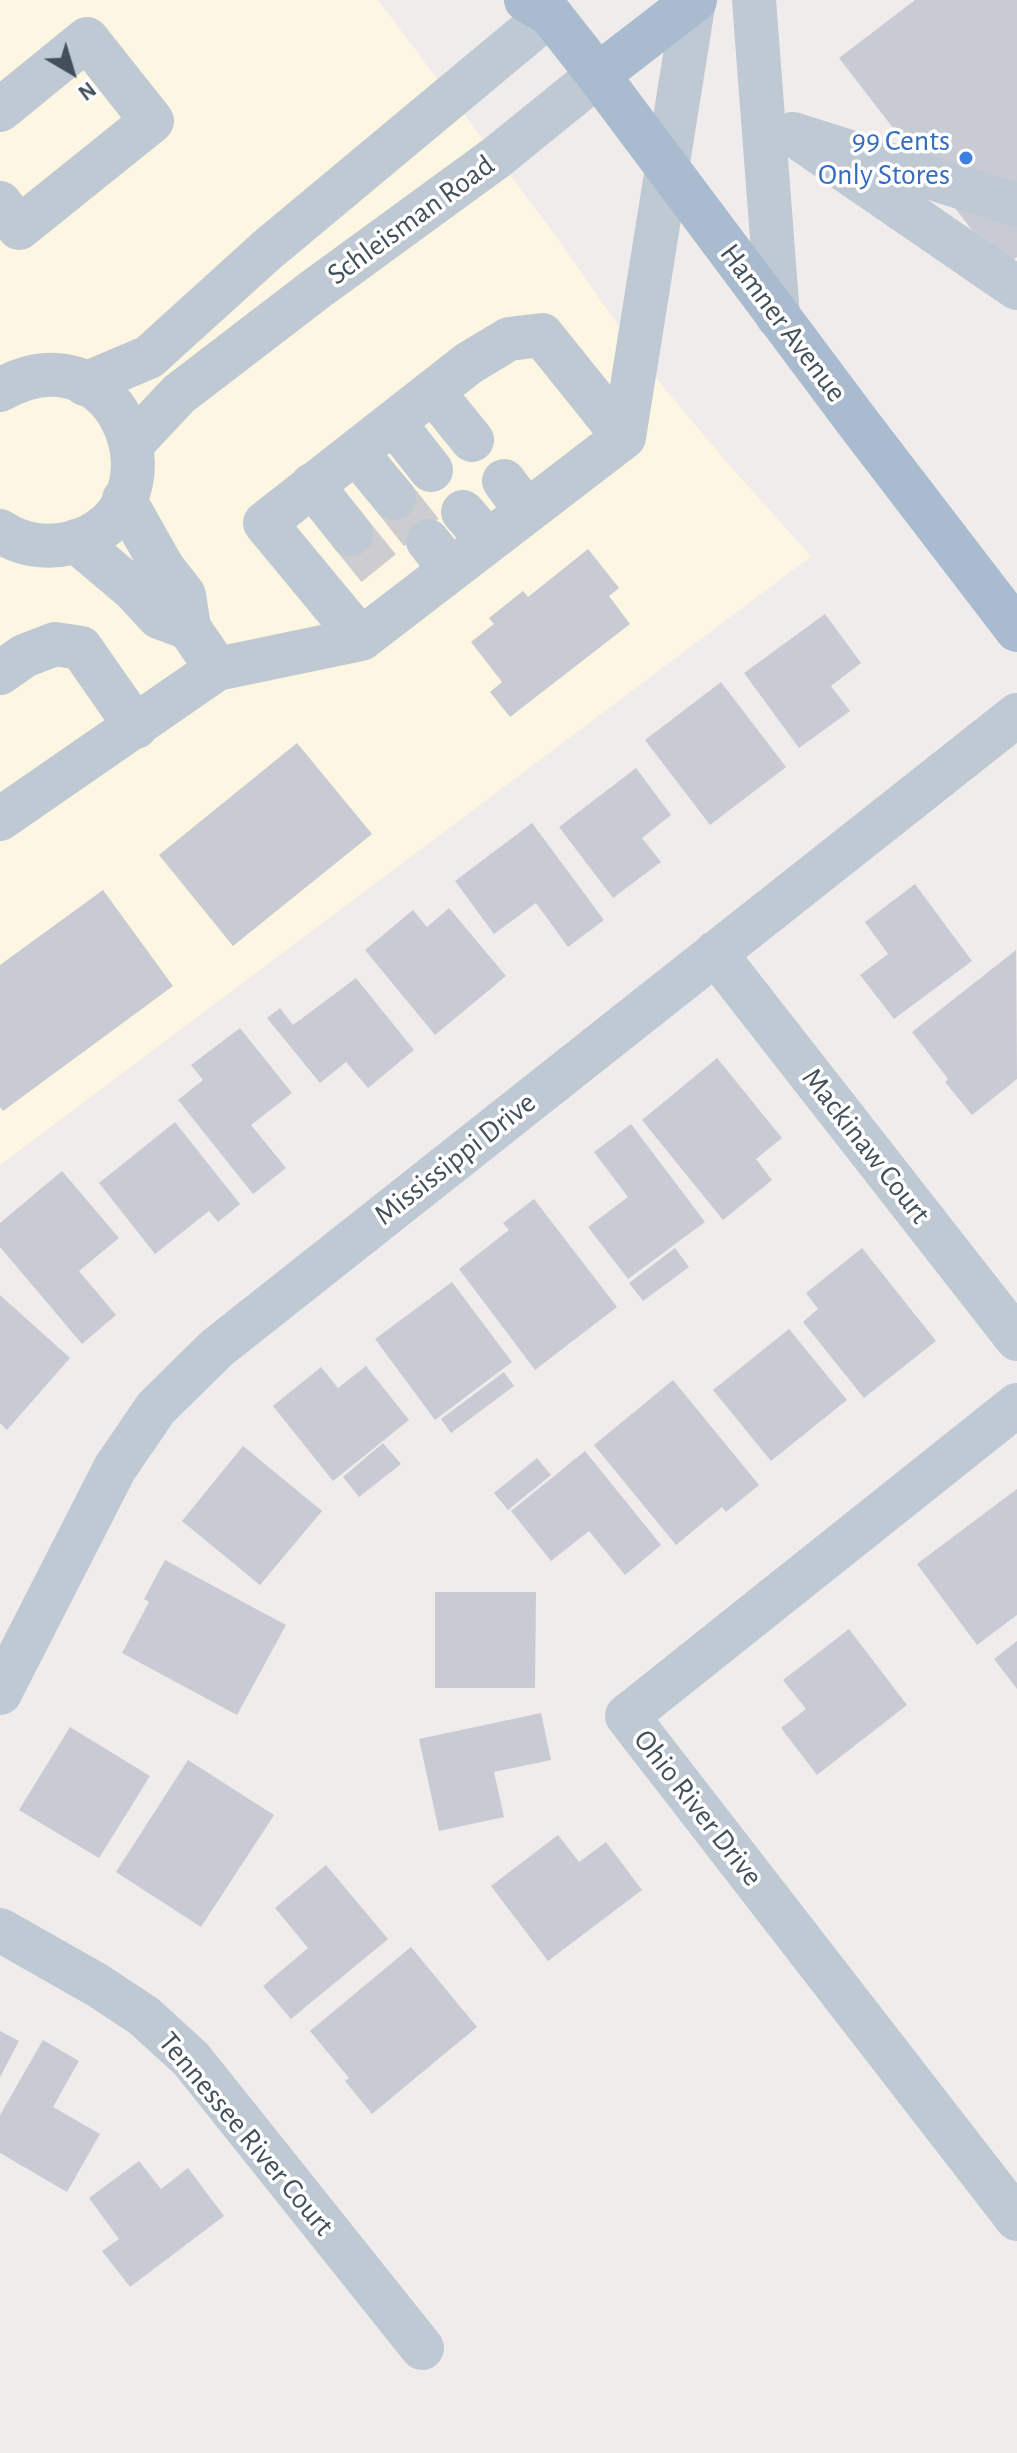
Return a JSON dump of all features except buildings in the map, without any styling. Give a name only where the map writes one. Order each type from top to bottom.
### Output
[{"type":"main road","name":"Schleisman Road","points":[[598,75],[694,0]]},
{"type":"main road","name":"Hamner Avenue","points":[[546,3],[778,317],[1017,630]]},
{"type":"street","points":[[624,437],[694,0]]},
{"type":"street","points":[[754,0],[778,317]]},
{"type":"street","points":[[85,384],[149,357],[546,3]]},
{"type":"street","points":[[0,110],[87,39],[152,121],[19,228],[0,203]]},
{"type":"street","name":"Schleisman Road","points":[[132,444],[179,394],[497,157],[598,75]]},
{"type":"street","points":[[1017,205],[793,134],[1017,288]]},
{"type":"street","points":[[361,639],[265,523],[469,363],[509,339],[542,335],[624,437]]},
{"type":"street","points":[[2,533],[39,546],[76,541],[99,529],[124,499],[131,481],[133,463],[132,444],[125,422],[112,403],[85,384],[59,376],[11,376]]},
{"type":"street","points":[[433,392],[472,440]]},
{"type":"street","points":[[394,423],[431,470]]},
{"type":"street","points":[[0,819],[217,669],[361,639],[396,590],[475,526],[515,496],[624,437]]},
{"type":"street","points":[[356,452],[394,498]]},
{"type":"street","points":[[312,485],[351,534]]},
{"type":"street","points":[[124,499],[163,568],[184,595],[189,628],[217,669]]},
{"type":"street","points":[[76,541],[134,590],[159,617],[189,628]]},
{"type":"street","points":[[0,673],[24,656],[55,644],[81,648],[136,727]]},
{"type":"street","name":"Mississippi Drive","points":[[0,1693],[115,1468],[156,1408],[217,1348],[1017,715]]},
{"type":"street","name":"Mackinaw Court","points":[[715,953],[1017,1339]]},
{"type":"street","name":"Ohio River Drive","points":[[1017,1405],[627,1716],[1017,2219]]},
{"type":"street","name":"Tennessee River Court","points":[[0,1930],[97,1985],[144,2016],[191,2059],[422,2348]]},
{"type":"shaded area","points":[[0,0],[378,0],[558,239],[650,371],[811,556],[0,1165]]},
{"type":"tunnel","points":[[394,498],[428,541]]},
{"type":"tunnel","points":[[351,534],[385,576]]},
{"type":"place","name":"99 Cents Only Stores","points":[[966,158]]}]
